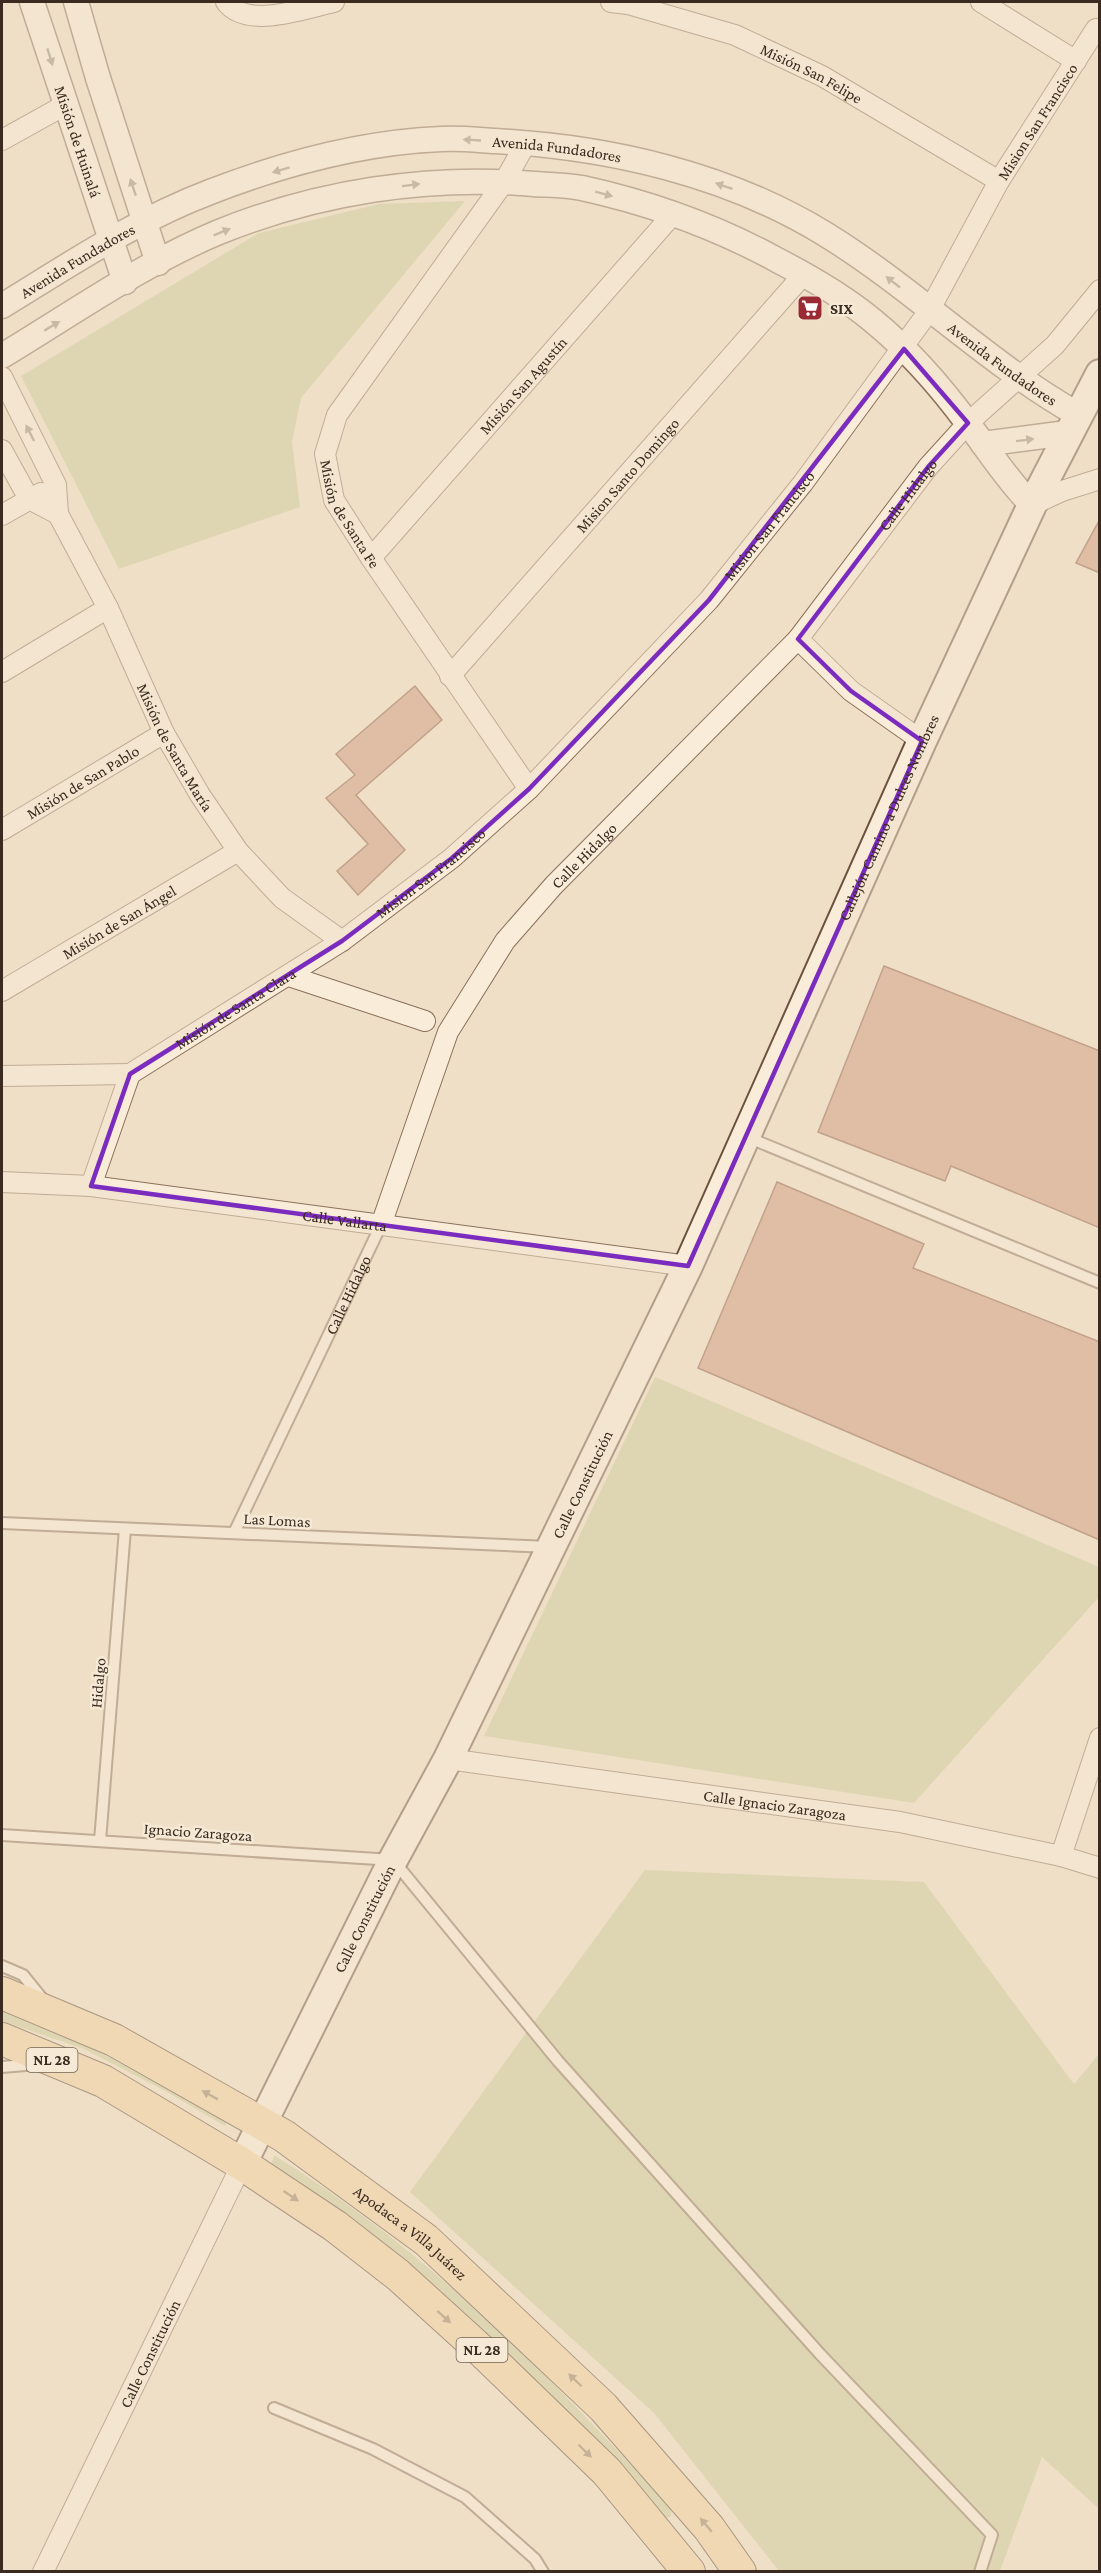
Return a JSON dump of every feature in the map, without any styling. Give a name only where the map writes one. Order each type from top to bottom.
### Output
[{"type":"main road","name":"Callejón Camino a Dulces Nombres","points":[[688,1266],[922,741],[1032,504],[1072,424],[1097,382]]},
{"type":"main road","name":"Calle Constitución","points":[[242,2164],[393,1860],[448,1759],[688,1266]]},
{"type":"main road","name":"Apodaca a Villa Juárez","points":[[2,1993],[114,2040],[261,2124],[293,2143],[426,2240],[603,2407],[709,2528],[740,2571]]},
{"type":"main road","name":"NL 28","points":[[2,2039],[103,2081],[242,2164],[335,2226],[398,2275],[485,2354],[607,2472],[689,2571]]},
{"type":"street","name":"Misión de Huinalá","points":[[32,2],[124,282]]},
{"type":"street","points":[[76,2],[158,263]]},
{"type":"street","points":[[229,6],[247,15],[273,15],[334,2]]},
{"type":"street","name":"Misión San Felipe","points":[[623,2],[735,35],[822,76],[999,181]]},
{"type":"street","points":[[981,2],[1076,61]]},
{"type":"street","name":"Mision San Francisco","points":[[342,941],[452,858],[529,789],[709,600],[803,483],[930,311],[999,181],[1096,29]]},
{"type":"street","points":[[2,140],[64,105]]},
{"type":"street","name":"Avenida Fundadores","points":[[2,306],[144,221],[211,191],[344,150],[442,139],[526,142],[591,149],[680,171],[747,194],[823,233],[875,267],[1019,377],[1072,424]]},
{"type":"street","name":"Misión de Santa Fe","points":[[526,142],[504,182],[337,415],[325,454],[334,500],[370,558],[529,789]]},
{"type":"street","points":[[2,356],[158,263],[217,233],[272,213],[357,192],[439,182],[504,182],[579,188],[674,213],[734,237],[842,297],[904,349],[968,423],[997,466],[1032,504],[1062,491],[1100,479]]},
{"type":"street","name":"Misión San Agustín","points":[[370,558],[674,213]]},
{"type":"street","name":"Mision Santo Domingo","points":[[450,676],[804,274]]},
{"type":"street","name":"Calle Hidalgo","points":[[381,1225],[448,1032],[505,941],[554,885],[798,639],[928,467],[968,423],[1070,329],[1100,290]]},
{"type":"street","points":[[2,377],[56,485],[58,514]]},
{"type":"street","points":[[983,444],[1072,424]]},
{"type":"street","points":[[2,450],[29,499],[58,514]]},
{"type":"street","points":[[2,515],[56,485]]},
{"type":"street","name":"Misión de Santa María","points":[[58,514],[108,609],[164,733],[200,795],[238,851],[282,898],[342,941]]},
{"type":"street","points":[[2,672],[108,609]]},
{"type":"street","points":[[798,639],[851,692],[922,741]]},
{"type":"street","name":"Misión de San Pablo","points":[[2,830],[164,733]]},
{"type":"street","name":"Misión de San Ángel","points":[[2,991],[238,851]]},
{"type":"street","name":"Misión de Santa Clara","points":[[130,1074],[342,941]]},
{"type":"street","points":[[289,976],[425,1021]]},
{"type":"street","points":[[2,1076],[130,1074],[92,1186]]},
{"type":"street","name":"Calle Vallarta","points":[[2,1182],[92,1186],[688,1266]]},
{"type":"street","points":[[1061,1856],[1100,1738]]},
{"type":"street","name":"Calle Ignacio Zaragoza","points":[[448,1759],[900,1822],[1061,1856],[1100,1868]]},
{"type":"street","name":"Calle Constitución","points":[[43,2571],[242,2164]]},
{"type":"lane","points":[[747,1136],[1100,1283]]},
{"type":"lane","name":"Calle Hidalgo","points":[[234,1533],[381,1225]]},
{"type":"lane","name":"Las Lomas","points":[[2,1523],[551,1547]]},
{"type":"lane","name":"Hidalgo","points":[[100,1841],[125,1529]]},
{"type":"lane","name":"Ignacio Zaragoza","points":[[2,1835],[393,1860]]},
{"type":"lane","points":[[393,1860],[558,2061],[820,2354],[992,2535],[980,2571]]},
{"type":"lane","points":[[2,1966],[23,1975],[55,2016]]},
{"type":"lane","points":[[2,2067],[54,2061]]},
{"type":"lane","points":[[274,2408],[373,2449],[465,2497],[535,2559],[543,2571]]},
{"type":"highlighted area","points":[[904,349],[968,423],[928,467],[798,639],[851,691],[922,741],[688,1266],[91,1186],[130,1074],[342,941],[452,858],[529,789],[709,600]]},
{"type":"green space","points":[[465,201],[301,398],[292,442],[300,507],[119,569],[21,376],[259,233],[379,204]]},
{"type":"green space","points":[[655,1377],[1099,1567],[1099,1597],[914,1803],[484,1736]]},
{"type":"green space","points":[[645,1870],[924,1882],[1074,2084],[1099,2054],[1099,2509],[1042,2457],[1000,2571],[779,2571],[654,2413],[410,2192]]},
{"type":"green space","points":[[2,2007],[145,2074],[227,2122],[225,2126],[167,2092],[84,2049],[2,2021]]},
{"type":"green space","points":[[274,2155],[382,2230],[480,2313],[527,2357],[617,2450],[662,2499],[671,2511],[671,2516],[662,2520],[271,2165]]},
{"type":"building","points":[[1100,519],[1100,573],[1076,563]]},
{"type":"building","points":[[415,686],[442,720],[356,795],[405,850],[358,895],[337,871],[368,844],[326,798],[355,775],[336,754]]},
{"type":"building","points":[[884,966],[1100,1051],[1100,1228],[951,1166],[945,1181],[818,1132]]},
{"type":"building","points":[[777,1182],[924,1244],[913,1268],[1100,1342],[1100,1540],[698,1368]]},
{"type":"place","name":"SIX","points":[[810,308]]}]
